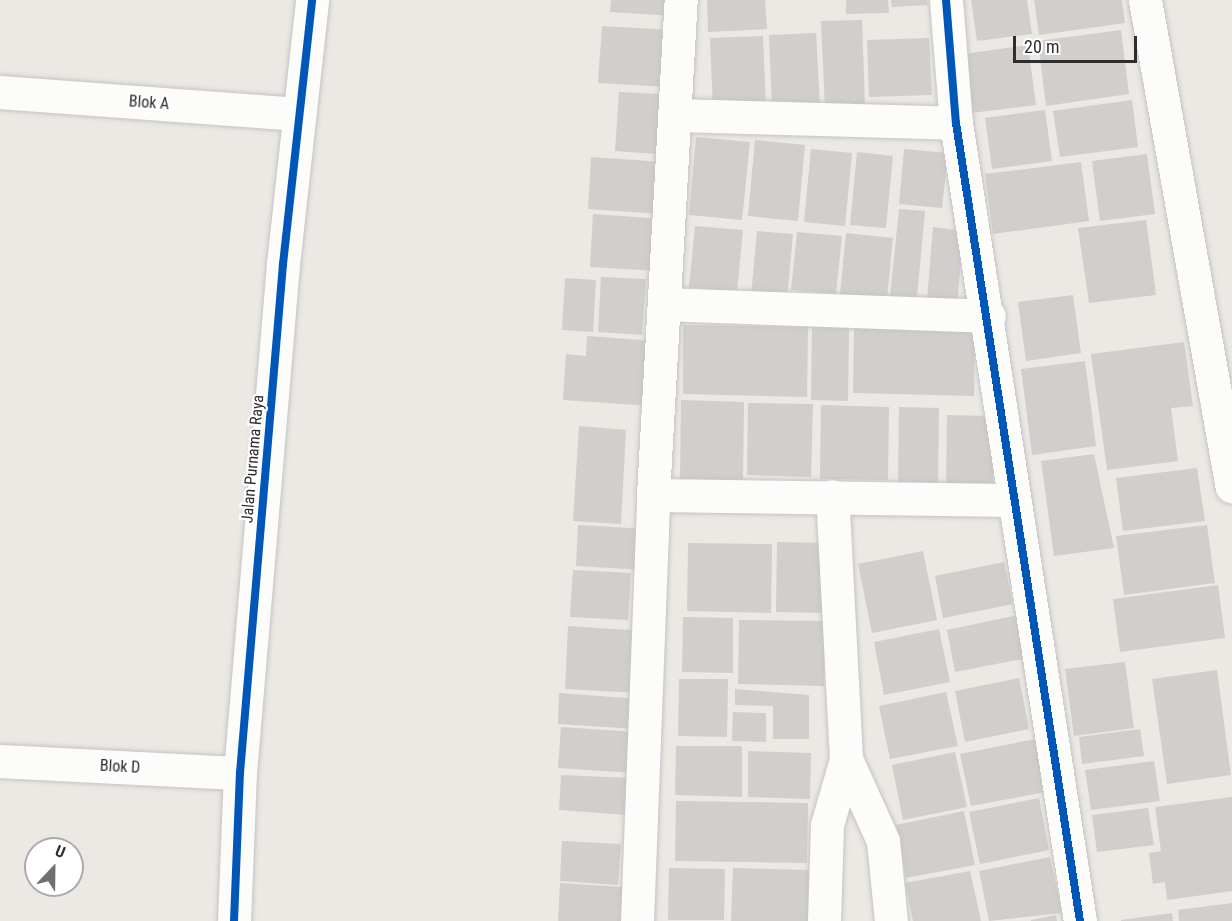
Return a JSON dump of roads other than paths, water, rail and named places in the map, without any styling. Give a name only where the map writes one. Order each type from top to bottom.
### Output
[{"type":"street","name":"Jalan Purnama Raya","points":[[234,921],[240,773],[299,114],[312,0]]},
{"type":"street","points":[[637,921],[653,495],[681,0]]},
{"type":"street","points":[[946,0],[956,123],[989,316],[1013,500],[1080,921]]},
{"type":"street","points":[[1144,0],[1232,486]]},
{"type":"street","name":"Blok A","points":[[0,92],[299,114]]},
{"type":"street","points":[[675,115],[956,123]]},
{"type":"street","points":[[665,304],[989,316]]},
{"type":"street","points":[[653,495],[1013,500]]},
{"type":"street","points":[[824,921],[827,825],[846,759],[832,496]]},
{"type":"street","points":[[846,759],[883,841],[891,921]]},
{"type":"street","name":"Blok D","points":[[0,761],[240,773]]}]
